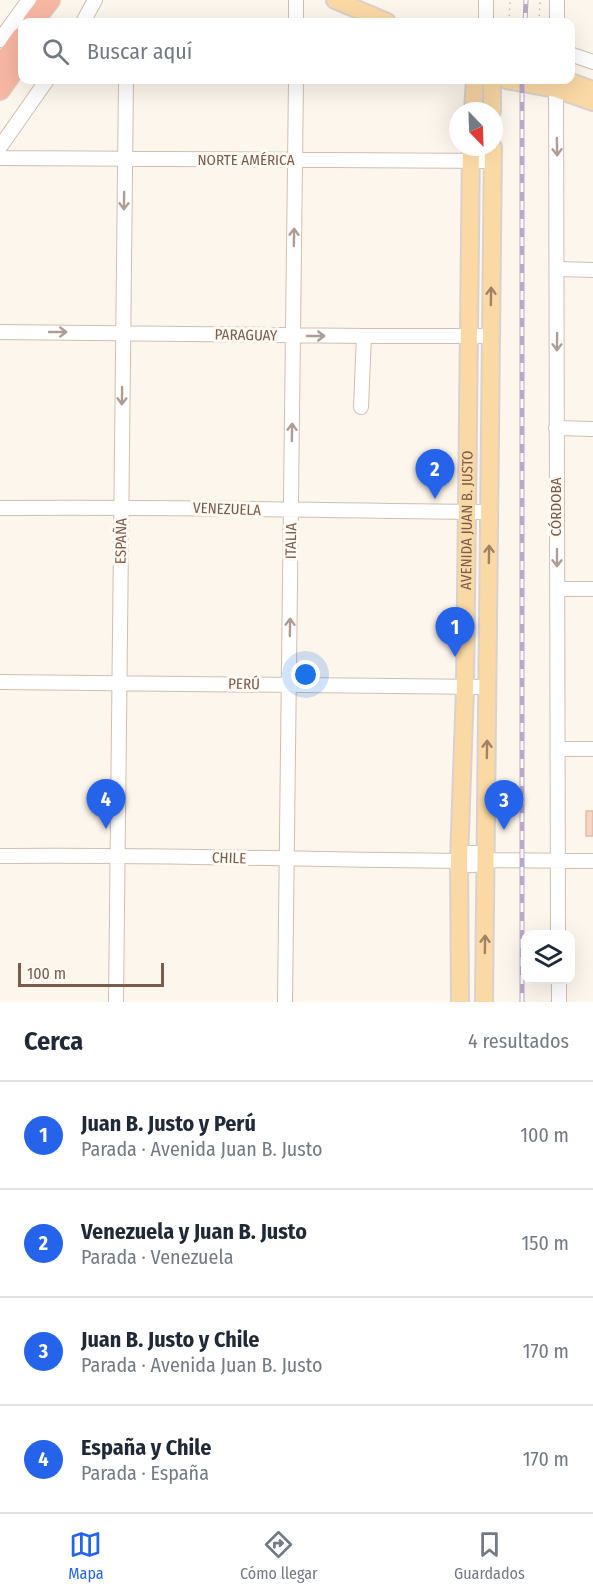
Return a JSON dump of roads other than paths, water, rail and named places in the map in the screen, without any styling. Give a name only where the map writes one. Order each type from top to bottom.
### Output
[{"type":"highway","points":[[36,18],[50,0]]},
{"type":"highway","points":[[51,18],[65,0]]},
{"type":"highway","points":[[0,68],[7,35]]},
{"type":"highway","points":[[0,90],[18,64]]},
{"type":"main road","points":[[335,0],[378,18]]},
{"type":"main road","points":[[478,102],[487,84]]},
{"type":"main road","points":[[489,84],[491,102]]},
{"type":"main road","points":[[561,84],[593,102]]},
{"type":"main road","points":[[564,84],[593,90]]},
{"type":"main road","name":"AVENIDA JUAN B. JUSTO","points":[[460,1002],[459,861],[465,687],[470,156]]},
{"type":"main road","name":"AVENIDA JUAN B. JUSTO","points":[[484,1002],[493,156]]},
{"type":"street","points":[[7,35],[29,0]]},
{"type":"street","points":[[85,18],[95,0]]},
{"type":"street","points":[[296,0],[296,18]]},
{"type":"street","points":[[486,0],[486,18]]},
{"type":"street","points":[[494,0],[494,18]]},
{"type":"street","points":[[557,0],[557,18]]},
{"type":"street","points":[[575,56],[593,62]]},
{"type":"street","points":[[0,147],[44,84]]},
{"type":"street","name":"ESPAÑA","points":[[116,1002],[126,84]]},
{"type":"street","name":"ITALIA","points":[[285,1002],[296,84]]},
{"type":"street","name":"CÓRDOBA","points":[[558,930],[556,428],[559,84]]},
{"type":"street","name":"NORTE AMÉRICA","points":[[0,158],[295,160],[449,155]]},
{"type":"street","points":[[558,270],[593,270]]},
{"type":"street","name":"PARAGUAY","points":[[0,332],[491,336]]},
{"type":"street","points":[[361,407],[364,336]]},
{"type":"street","points":[[556,428],[593,429]]},
{"type":"street","name":"VENEZUELA","points":[[0,507],[121,506],[291,511],[489,512]]},
{"type":"street","points":[[557,589],[593,590]]},
{"type":"street","name":"PERÚ","points":[[0,682],[487,687]]},
{"type":"street","points":[[559,749],[593,749]]},
{"type":"street","name":"CHILE","points":[[0,856],[117,855],[287,860],[459,861],[465,865],[478,866],[486,860],[593,861]]},
{"type":"street","points":[[559,984],[559,1002]]},
{"type":"railway","points":[[525,18],[526,0]]},
{"type":"railway","points":[[522,84],[522,1002]]},
{"type":"place","name":"Venezuela y Juan B. Justo","points":[[435,499]]},
{"type":"place","name":"Juan B. Justo y Perú","points":[[455,657]]},
{"type":"place","name":"España y Chile","points":[[106,829]]},
{"type":"place","name":"Juan B. Justo y Chile","points":[[504,830]]}]
